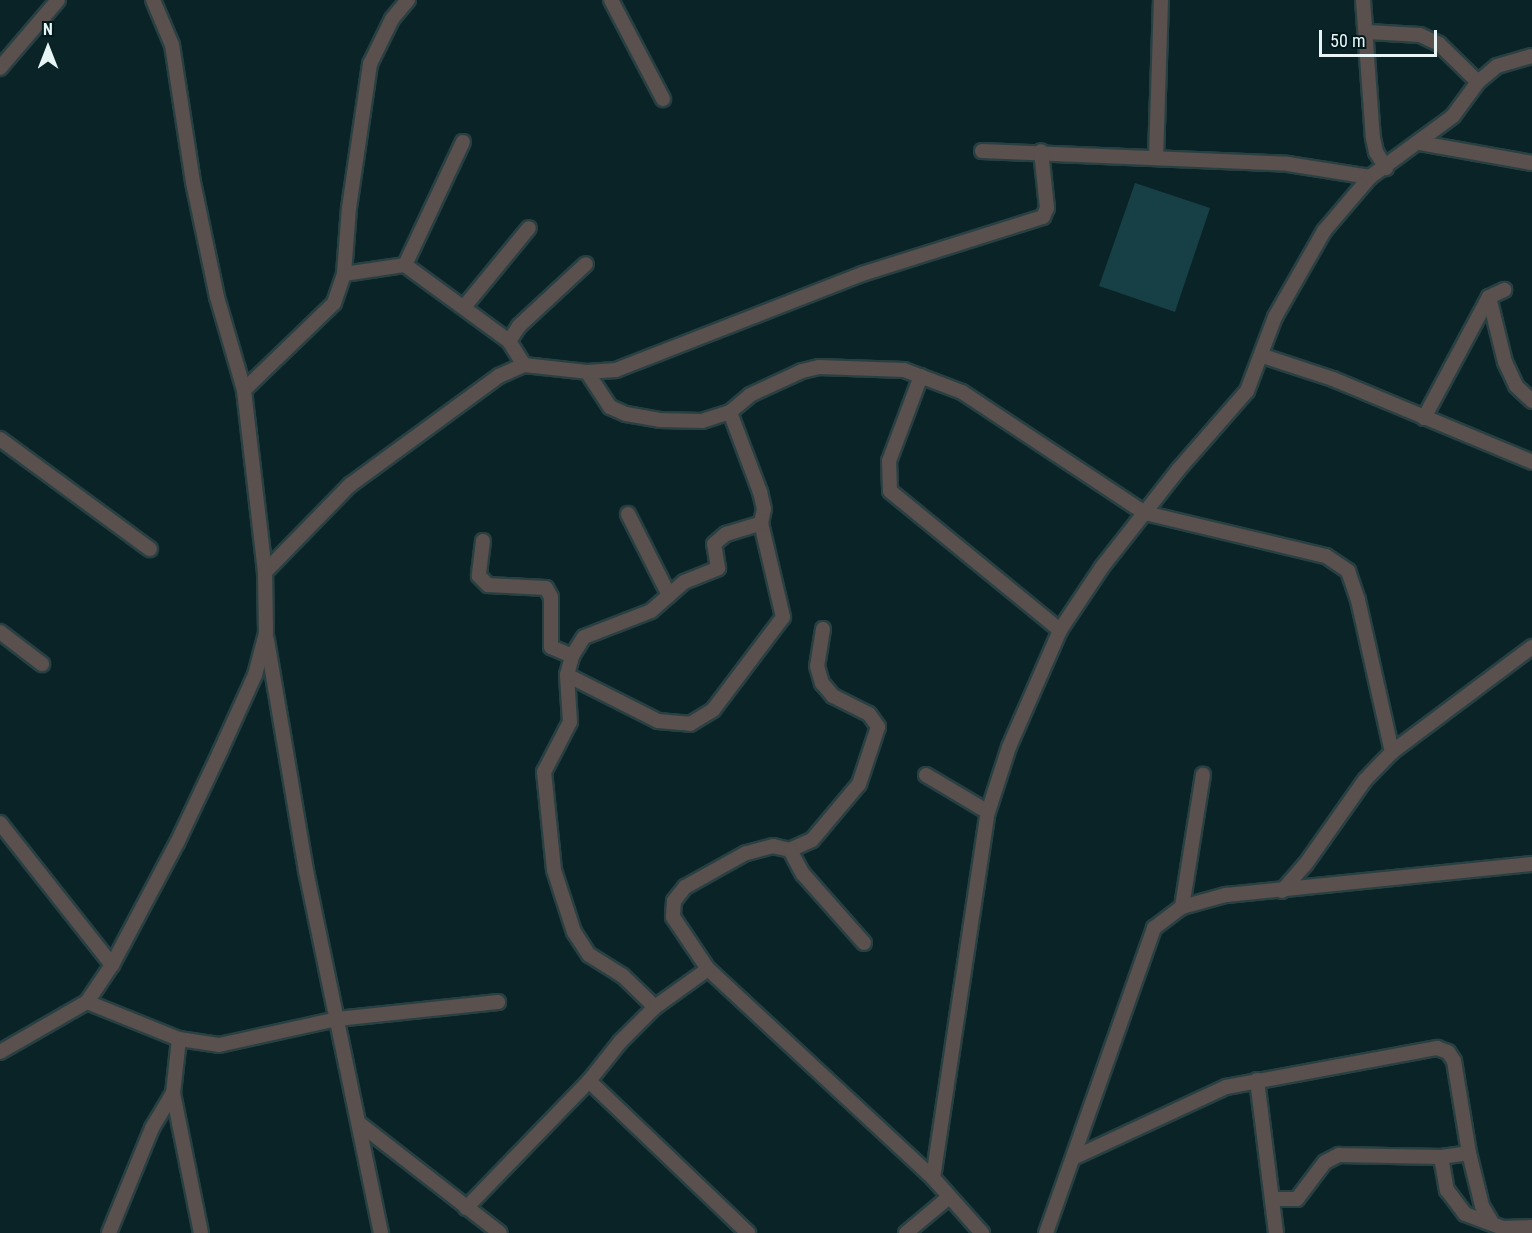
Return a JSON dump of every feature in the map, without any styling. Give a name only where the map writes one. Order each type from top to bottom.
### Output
[{"type":"street","points":[[0,68],[58,0]]},
{"type":"street","points":[[153,0],[172,45],[193,182],[217,297],[244,390],[265,572],[266,633],[306,871],[381,1233]]},
{"type":"street","points":[[244,390],[334,303],[344,274],[349,208],[370,64],[392,20],[408,0]]},
{"type":"street","points":[[611,0],[663,99]]},
{"type":"street","points":[[1156,158],[1161,0]]},
{"type":"street","points":[[1363,0],[1368,32],[1373,138],[1376,152],[1386,168]]},
{"type":"street","points":[[1368,32],[1420,35],[1439,44],[1478,82]]},
{"type":"street","points":[[933,1178],[988,812],[1009,747],[1060,630],[1144,513],[1247,392],[1263,356],[1275,317],[1297,274],[1324,231],[1370,177],[1386,168],[1453,116],[1478,82],[1497,66],[1532,56]]},
{"type":"street","points":[[405,265],[463,142]]},
{"type":"street","points":[[1420,143],[1532,163]]},
{"type":"street","points":[[982,151],[1041,151],[1288,164],[1370,177]]},
{"type":"street","points":[[265,572],[350,485],[490,383],[524,365],[587,372],[616,370],[665,353],[861,274],[1043,217],[1047,208],[1041,151]]},
{"type":"street","points":[[464,307],[530,228]]},
{"type":"street","points":[[509,341],[519,326],[586,264]]},
{"type":"street","points":[[344,274],[405,265],[509,341],[524,365]]},
{"type":"street","points":[[1424,418],[1489,297],[1504,290]]},
{"type":"street","points":[[1489,297],[1505,362],[1516,386],[1532,401]]},
{"type":"street","points":[[1263,356],[1333,379],[1532,462]]},
{"type":"street","points":[[587,372],[610,407],[626,414],[659,420],[702,421],[730,412],[758,392],[819,367],[890,368],[921,376],[962,392],[1144,513],[1326,556],[1348,571],[1392,752]]},
{"type":"street","points":[[921,376],[889,461],[890,491],[1060,630]]},
{"type":"street","points":[[567,675],[658,721],[690,724],[713,710],[783,617],[761,523],[764,509],[760,492],[730,412]]},
{"type":"street","points":[[0,439],[150,549]]},
{"type":"street","points":[[628,514],[669,595]]},
{"type":"street","points":[[655,1007],[623,976],[589,955],[574,932],[563,904],[547,823],[544,772],[570,722],[567,675],[572,656],[584,637],[651,610],[684,582],[718,568],[714,544],[726,534],[761,523]]},
{"type":"street","points":[[483,541],[479,576],[488,585],[546,588],[551,597],[551,647],[572,656]]},
{"type":"street","points":[[824,629],[817,666],[822,683],[833,696],[869,714],[878,727],[876,741],[852,797],[812,840],[790,850],[773,846],[746,853],[684,887],[674,901],[673,916],[708,969],[933,1178],[982,1233]]},
{"type":"street","points":[[0,632],[42,664]]},
{"type":"street","points":[[0,1052],[87,1002],[112,965],[215,762],[255,675],[266,633]]},
{"type":"street","points":[[1282,891],[1305,865],[1365,780],[1392,752],[1532,647]]},
{"type":"street","points":[[926,775],[988,812]]},
{"type":"street","points":[[1182,907],[1203,775]]},
{"type":"street","points":[[0,823],[112,965]]},
{"type":"street","points":[[790,850],[803,874],[864,943]]},
{"type":"street","points":[[1046,1233],[1154,928],[1182,907],[1226,895],[1532,864]]},
{"type":"street","points":[[466,1208],[589,1081],[620,1042],[655,1007],[708,969]]},
{"type":"street","points":[[87,1002],[178,1039],[219,1045],[337,1019],[498,1002]]},
{"type":"street","points":[[178,1039],[173,1093],[201,1233]]},
{"type":"street","points":[[1073,1158],[1204,1095],[1257,1080],[1437,1048],[1448,1052],[1454,1061],[1469,1154],[1482,1206],[1491,1221]]},
{"type":"street","points":[[1257,1080],[1276,1233]]},
{"type":"street","points":[[589,1081],[748,1233]]},
{"type":"street","points":[[109,1233],[152,1128],[173,1093]]},
{"type":"street","points":[[360,1124],[500,1233]]},
{"type":"street","points":[[1272,1199],[1297,1199],[1325,1162],[1339,1155],[1441,1157],[1469,1154]]},
{"type":"street","points":[[1441,1157],[1448,1190],[1455,1205],[1476,1220],[1491,1221],[1503,1228],[1532,1227]]},
{"type":"street","points":[[906,1233],[949,1197]]},
{"type":"shaded area","points":[[1135,183],[1210,208],[1175,312],[1099,286]]}]
